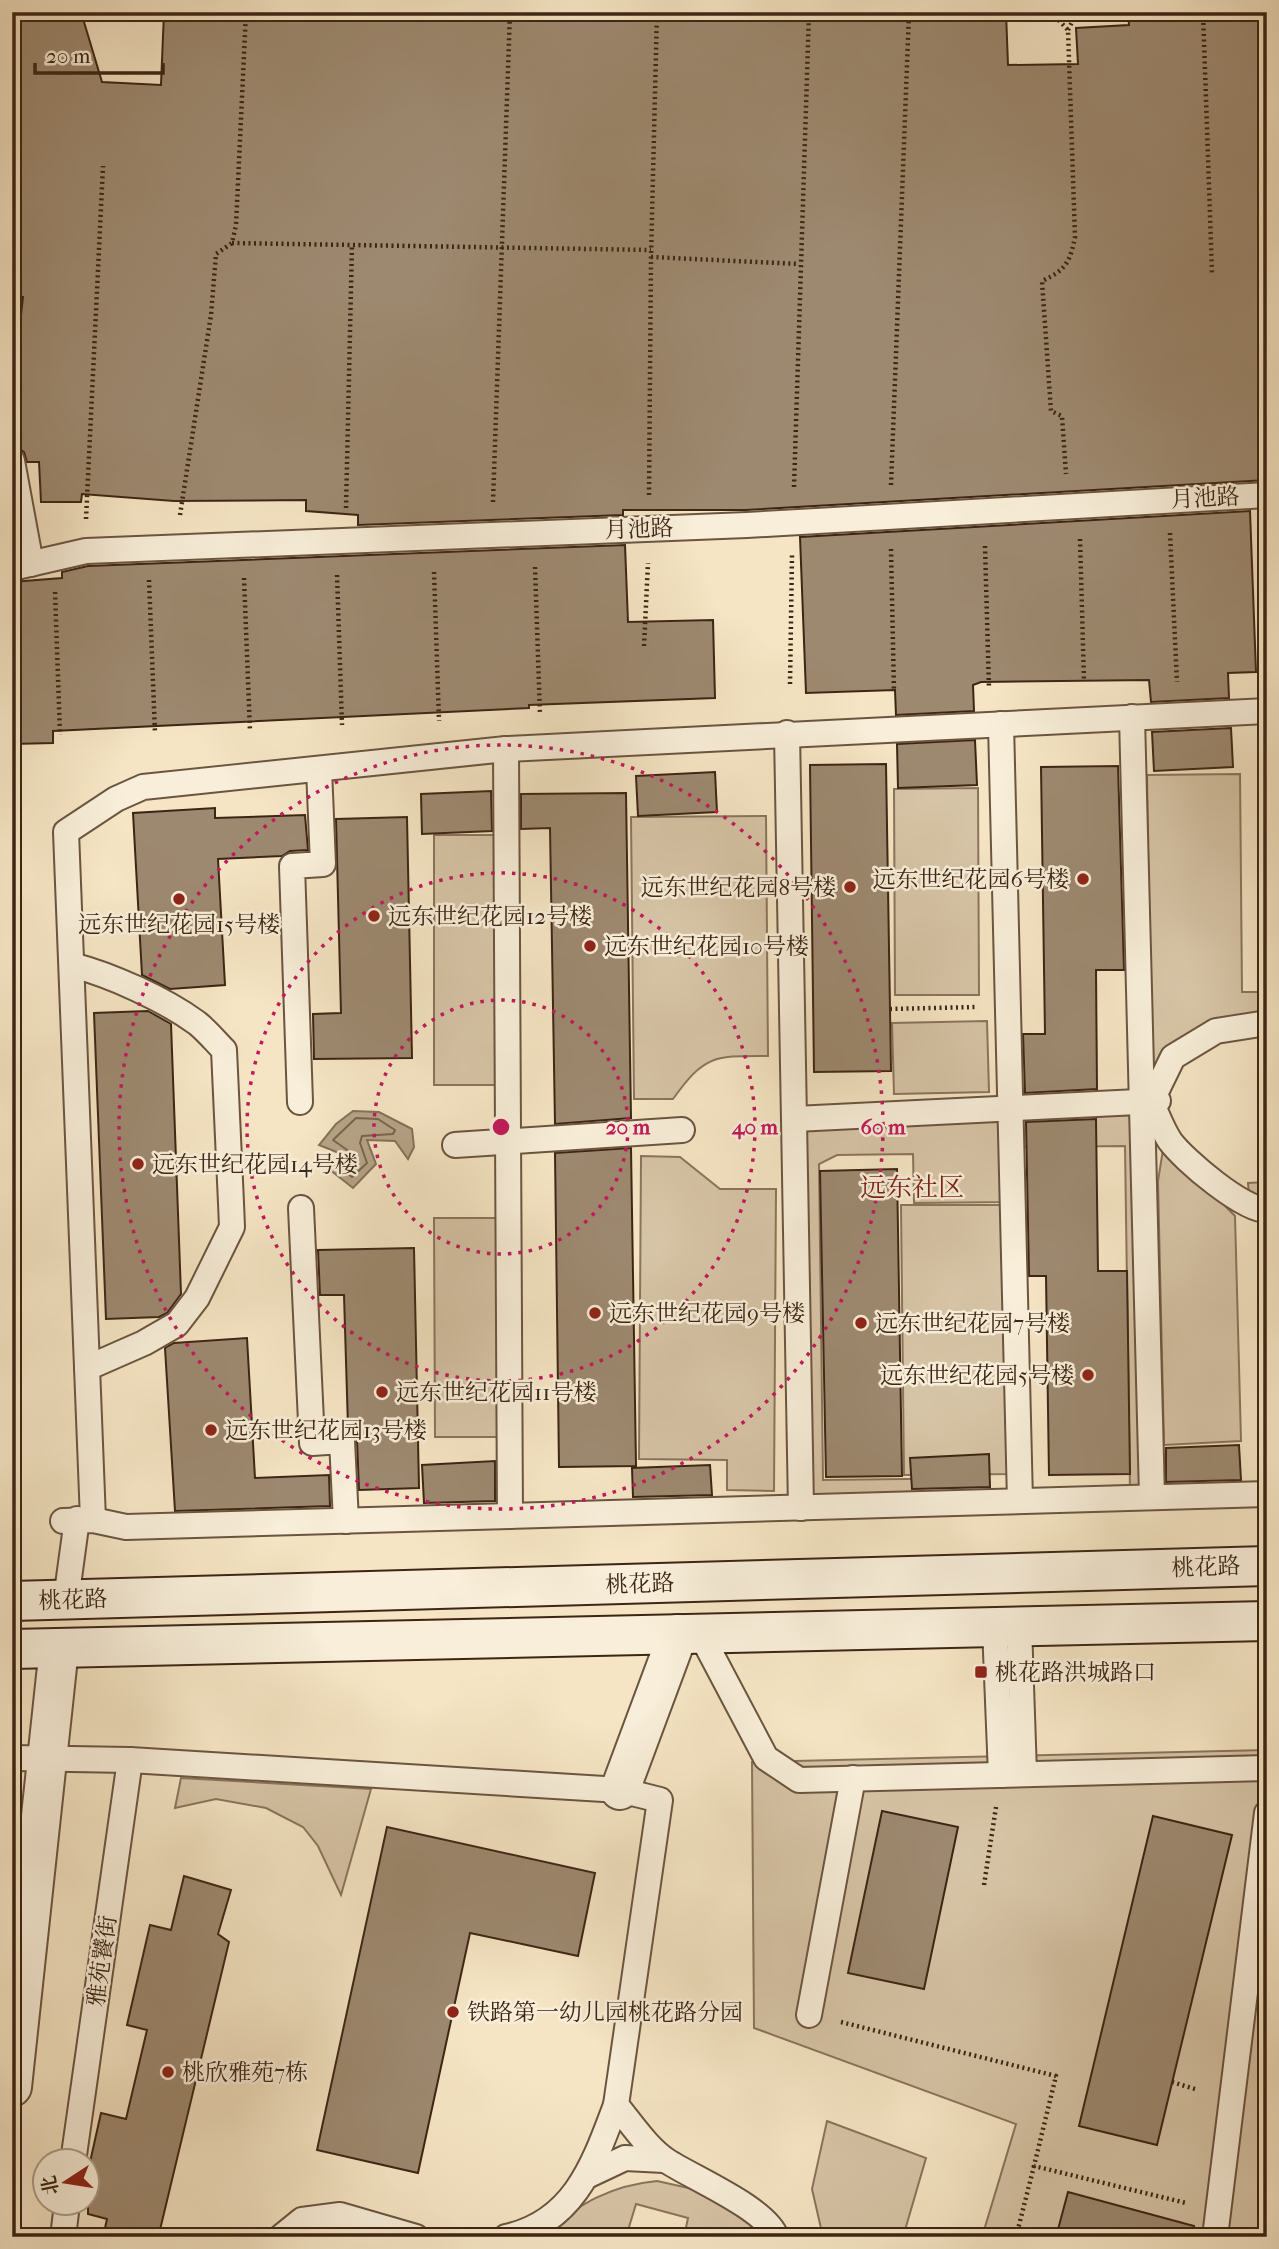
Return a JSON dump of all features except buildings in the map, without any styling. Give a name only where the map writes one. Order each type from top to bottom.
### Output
[{"type":"main road","name":"桃花路","points":[[12,1601],[1267,1566]]},
{"type":"main road","name":"桃花路","points":[[12,1649],[1267,1620]]},
{"type":"main road","points":[[620,1790],[689,1634]]},
{"type":"main road","points":[[12,2087],[30,1758],[59,1648]]},
{"type":"lane","points":[[12,461],[32,564]]},
{"type":"lane","name":"月池路","points":[[32,564],[86,551],[793,522],[1263,495]]},
{"type":"lane","points":[[66,1600],[78,1520],[87,1368],[66,832],[116,799],[143,788],[506,749],[1267,711]]},
{"type":"lane","points":[[1132,717],[1151,1102],[1152,1497]]},
{"type":"lane","points":[[1001,724],[1020,1501]]},
{"type":"lane","points":[[787,733],[801,1508]]},
{"type":"lane","points":[[506,749],[510,1516]]},
{"type":"lane","points":[[300,1102],[292,866],[323,864],[319,769]]},
{"type":"lane","points":[[72,965],[96,972],[163,1004],[197,1023],[225,1050],[232,1227],[197,1298],[177,1324],[144,1343],[87,1368]]},
{"type":"lane","points":[[1151,1102],[1173,1057],[1216,1031],[1267,1023]]},
{"type":"lane","points":[[795,1119],[1151,1102]]},
{"type":"lane","points":[[1151,1102],[1171,1142],[1236,1200],[1256,1211],[1267,1210]]},
{"type":"lane","points":[[455,1144],[682,1130]]},
{"type":"lane","points":[[301,1208],[312,1443],[342,1441],[346,1521]]},
{"type":"lane","points":[[78,1520],[126,1527],[1267,1494]]},
{"type":"lane","points":[[1007,1626],[1013,1775]]},
{"type":"lane","points":[[689,1634],[766,1758],[799,1780],[1267,1768]]},
{"type":"lane","points":[[30,1758],[130,1760],[620,1790],[660,1800],[616,2105],[589,2175],[553,2217],[506,2237]]},
{"type":"lane","name":"雅苑饕街","points":[[75,2148],[130,1760]]},
{"type":"lane","points":[[809,2015],[853,1778]]},
{"type":"lane","points":[[1215,2237],[1267,1813]]},
{"type":"lane","points":[[616,2105],[664,2160],[727,2195],[773,2227],[776,2237]]},
{"type":"lane","points":[[589,2175],[625,2158],[664,2160]]},
{"type":"lane","points":[[281,2237],[302,2220],[340,2216],[416,2237]]},
{"type":"lane","points":[[63,2237],[65,2218]]},
{"type":"path","points":[[232,243],[236,225],[246,12]]},
{"type":"path","points":[[492,534],[510,12]]},
{"type":"path","points":[[644,646],[649,528],[651,250],[657,12]]},
{"type":"path","points":[[790,684],[799,264],[809,12]]},
{"type":"path","points":[[894,692],[890,517],[909,12]]},
{"type":"path","points":[[1051,12],[1068,30]]},
{"type":"path","points":[[1084,681],[1074,506],[1062,416],[1051,411],[1042,282],[1056,275],[1071,260],[1075,237],[1068,30],[1080,12],[1110,12]]},
{"type":"path","points":[[1203,12],[1212,273]]},
{"type":"path","points":[[86,551],[103,166]]},
{"type":"path","points":[[176,547],[211,315],[216,254],[232,243],[651,250]]},
{"type":"path","points":[[342,725],[340,541],[352,244]]},
{"type":"path","points":[[651,257],[799,264]]},
{"type":"path","points":[[1263,495],[1267,645]]},
{"type":"path","points":[[1169,500],[1177,683]]},
{"type":"path","points":[[984,511],[989,689]]},
{"type":"path","points":[[534,533],[540,716]]},
{"type":"path","points":[[433,537],[439,721]]},
{"type":"path","points":[[242,545],[250,731]]},
{"type":"path","points":[[147,549],[155,733]]},
{"type":"path","points":[[32,564],[60,735]]},
{"type":"path","points":[[890,1009],[1008,1006]]},
{"type":"path","points":[[984,1885],[1013,1775]]},
{"type":"path","points":[[809,2015],[1056,2076],[1016,2237]]},
{"type":"path","points":[[1034,2166],[1218,2211]]},
{"type":"shaded area","points":[[1240,774],[1242,992],[1267,992],[1267,1017],[1208,1027],[1151,1067],[1147,775]]},
{"type":"shaded area","points":[[978,788],[979,995],[895,995],[894,789]]},
{"type":"shaded area","points":[[766,816],[768,1056],[735,1056],[713,1061],[694,1073],[673,1099],[634,1099],[631,817]]},
{"type":"shaded area","points":[[434,835],[498,835],[498,1085],[434,1085]]},
{"type":"shaded area","points":[[987,1021],[989,1092],[894,1094],[892,1023]]},
{"type":"shaded area","points":[[1141,1115],[1151,1490],[1130,1491],[1125,1146],[1010,1147],[1011,1202],[914,1203],[913,1154],[837,1155],[819,1164],[823,1480],[988,1478],[988,1500],[805,1502],[799,1120]]},
{"type":"shaded area","points":[[1164,1143],[1235,1216],[1241,1441],[1164,1445],[1158,1181]]},
{"type":"shaded area","points":[[641,1156],[680,1157],[720,1189],[776,1189],[774,1491],[727,1490],[727,1460],[639,1459]]},
{"type":"shaded area","points":[[1267,1182],[1267,1194],[1249,1194],[1248,1183]]},
{"type":"shaded area","points":[[901,1205],[1010,1205],[1012,1474],[904,1475]]},
{"type":"shaded area","points":[[434,1218],[502,1218],[503,1437],[435,1437]]},
{"type":"shaded area","points":[[1267,1750],[1267,2237],[982,2237],[1016,2124],[754,2028],[752,1762]]},
{"type":"shaded area","points":[[181,1778],[371,1789],[341,1895],[318,1846],[303,1827],[266,1808],[216,1799],[175,1808]]},
{"type":"shaded area","points":[[827,2121],[926,2158],[903,2237],[823,2237],[812,2189]]},
{"type":"shaded area","points":[[657,2181],[711,2193],[766,2237],[684,2237],[688,2218],[636,2204],[626,2237],[535,2237],[606,2193]]},
{"type":"water","points":[[353,1111],[379,1112],[412,1129],[414,1147],[408,1159],[395,1141],[367,1140],[376,1164],[353,1188],[330,1170],[344,1155],[319,1145],[336,1124]]},
{"type":"place","name":"远东世纪花园6号楼","points":[[1083,879]]},
{"type":"place","name":"远东世纪花园8号楼","points":[[850,887]]},
{"type":"place","name":"远东世纪花园15号楼","points":[[179,899]]},
{"type":"place","name":"远东世纪花园12号楼","points":[[374,916]]},
{"type":"place","name":"远东世纪花园10号楼","points":[[590,946]]},
{"type":"place","name":"远东世纪花园14号楼","points":[[138,1164]]},
{"type":"place","name":"远东世纪花园9号楼","points":[[595,1313]]},
{"type":"place","name":"远东世纪花园7号楼","points":[[861,1323]]},
{"type":"place","name":"远东世纪花园5号楼","points":[[1088,1375]]},
{"type":"place","name":"远东世纪花园11号楼","points":[[382,1392]]},
{"type":"place","name":"远东世纪花园13号楼","points":[[211,1430]]},
{"type":"place","name":"桃花路洪城路口","points":[[981,1672]]},
{"type":"place","name":"铁路第一幼儿园桃花路分园","points":[[453,2012]]},
{"type":"place","name":"桃欣雅苑7栋","points":[[168,2072]]},
{"type":"district","name":"远东社区","points":[[912,1187]]}]
